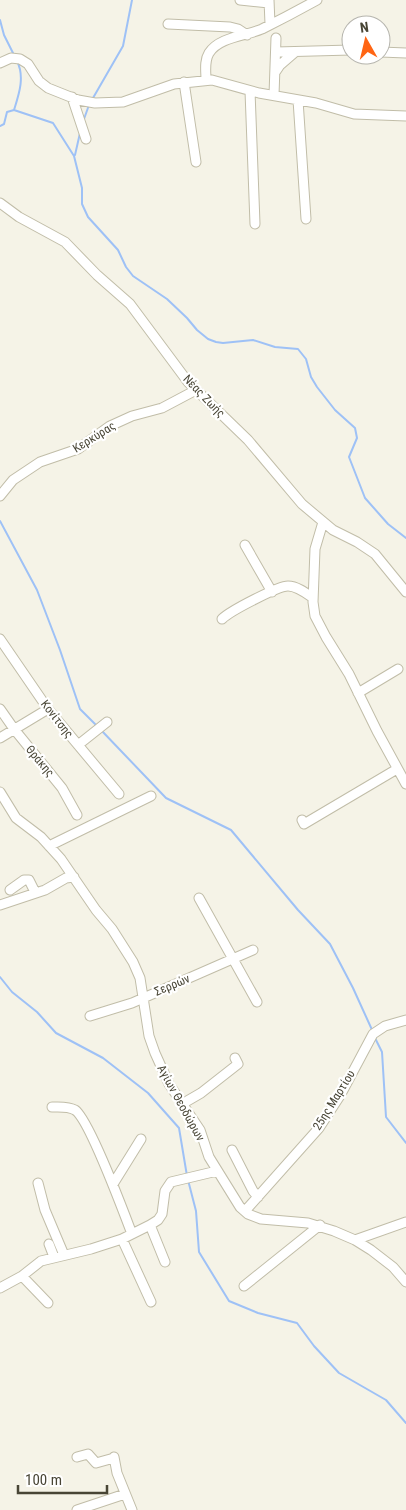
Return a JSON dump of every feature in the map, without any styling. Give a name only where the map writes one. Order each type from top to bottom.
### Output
[{"type":"street","points":[[240,0],[269,2],[270,24]]},
{"type":"street","points":[[206,80],[206,61],[214,47],[247,35],[317,0]]},
{"type":"street","points":[[168,24],[230,27],[238,29],[247,35]]},
{"type":"street","points":[[274,95],[276,38]]},
{"type":"street","points":[[276,52],[341,50]]},
{"type":"street","points":[[276,71],[295,52]]},
{"type":"street","points":[[391,52],[406,53]]},
{"type":"street","points":[[0,63],[4,60],[15,58],[24,60],[43,85],[72,98],[95,103],[117,103],[134,99],[164,87],[184,82],[206,80],[226,83],[250,91],[360,115],[406,116]]},
{"type":"street","points":[[184,82],[196,162]]},
{"type":"street","points":[[250,91],[255,224]]},
{"type":"street","points":[[72,98],[86,139]]},
{"type":"street","points":[[298,100],[306,219]]},
{"type":"street","name":"Νέας Ζωής","points":[[0,203],[65,242],[97,275],[130,304],[196,390],[248,440],[295,497],[333,530],[375,554],[406,592]]},
{"type":"street","name":"Κερκύρας","points":[[0,496],[13,480],[40,462],[78,449],[110,426],[122,420],[162,408],[196,390]]},
{"type":"street","points":[[323,522],[314,549],[313,609],[318,624],[349,674],[376,731],[406,784]]},
{"type":"street","points":[[245,545],[272,592]]},
{"type":"street","points":[[222,619],[226,614],[289,586],[297,588],[313,598]]},
{"type":"street","name":"Κονίτσης","points":[[0,639],[48,709],[119,794]]},
{"type":"street","points":[[358,693],[398,669]]},
{"type":"street","name":"Θράκης","points":[[0,709],[62,788],[77,814]]},
{"type":"street","points":[[0,738],[48,709]]},
{"type":"street","points":[[78,745],[107,722]]},
{"type":"street","points":[[302,820],[304,824],[398,769]]},
{"type":"street","name":"Αγίων Θεοδώρων","points":[[0,792],[16,818],[36,833],[61,859],[96,910],[112,929],[133,962],[140,978],[152,1045],[170,1084],[200,1130],[209,1157],[235,1201],[245,1211]]},
{"type":"street","points":[[49,846],[151,796]]},
{"type":"street","points":[[0,905],[45,890],[66,878],[74,877]]},
{"type":"street","points":[[10,890],[24,880],[29,880],[35,892]]},
{"type":"street","points":[[199,898],[257,1002]]},
{"type":"street","name":"Σερρών","points":[[90,1016],[144,998],[253,950]]},
{"type":"street","name":"25ης Μαρτίου","points":[[245,1211],[325,1119],[374,1034],[385,1026],[406,1020]]},
{"type":"street","points":[[182,1104],[207,1094],[238,1064],[235,1058]]},
{"type":"street","points":[[52,1107],[69,1108],[79,1114],[88,1129],[113,1184],[132,1234]]},
{"type":"street","points":[[113,1184],[141,1139]]},
{"type":"street","points":[[232,1150],[258,1197]]},
{"type":"street","points":[[0,1288],[22,1276],[41,1262],[122,1239],[150,1225],[158,1220],[162,1214],[165,1191],[171,1182],[217,1171]]},
{"type":"street","points":[[38,1183],[45,1210],[64,1255]]},
{"type":"street","points":[[245,1211],[261,1219],[320,1226],[355,1240],[393,1267],[406,1282]]},
{"type":"street","points":[[355,1240],[406,1222]]},
{"type":"street","points":[[150,1225],[164,1262]]},
{"type":"street","points":[[244,1286],[320,1226]]},
{"type":"street","points":[[122,1239],[151,1302]]},
{"type":"street","points":[[49,1244],[54,1257]]},
{"type":"street","points":[[22,1276],[48,1303]]},
{"type":"street","points":[[77,1457],[88,1454],[96,1463],[114,1457],[130,1508]]},
{"type":"street","points":[[78,1510],[125,1494]]},
{"type":"street","points":[[110,1499],[122,1501],[130,1508]]},
{"type":"waterway","points":[[93,98],[123,46],[132,0]]},
{"type":"waterway","points":[[0,20],[4,35],[14,55]]},
{"type":"waterway","points":[[14,110],[21,79],[17,61]]},
{"type":"waterway","points":[[84,119],[89,105]]},
{"type":"waterway","points":[[0,126],[4,124],[7,112],[14,110],[53,123],[74,156],[82,188],[82,204],[88,217],[118,250],[126,267],[133,276],[167,299],[208,339],[223,343],[253,340],[275,347],[298,349],[306,359],[311,377],[317,387],[335,410],[355,428],[357,438],[349,457],[365,498],[388,524],[406,538]]},
{"type":"waterway","points":[[75,155],[80,133]]},
{"type":"waterway","points":[[0,521],[37,590],[80,709],[98,727]]},
{"type":"waterway","points":[[101,730],[166,798],[231,830],[298,910],[330,944],[373,1032]]},
{"type":"waterway","points":[[0,977],[12,992],[37,1012],[56,1033],[103,1058],[148,1093],[179,1128],[187,1176]]},
{"type":"waterway","points":[[374,1036],[382,1052],[386,1117],[406,1143]]},
{"type":"waterway","points":[[188,1180],[196,1211],[199,1252],[229,1301],[258,1313],[297,1323],[314,1346],[339,1373],[386,1400],[406,1423]]}]
